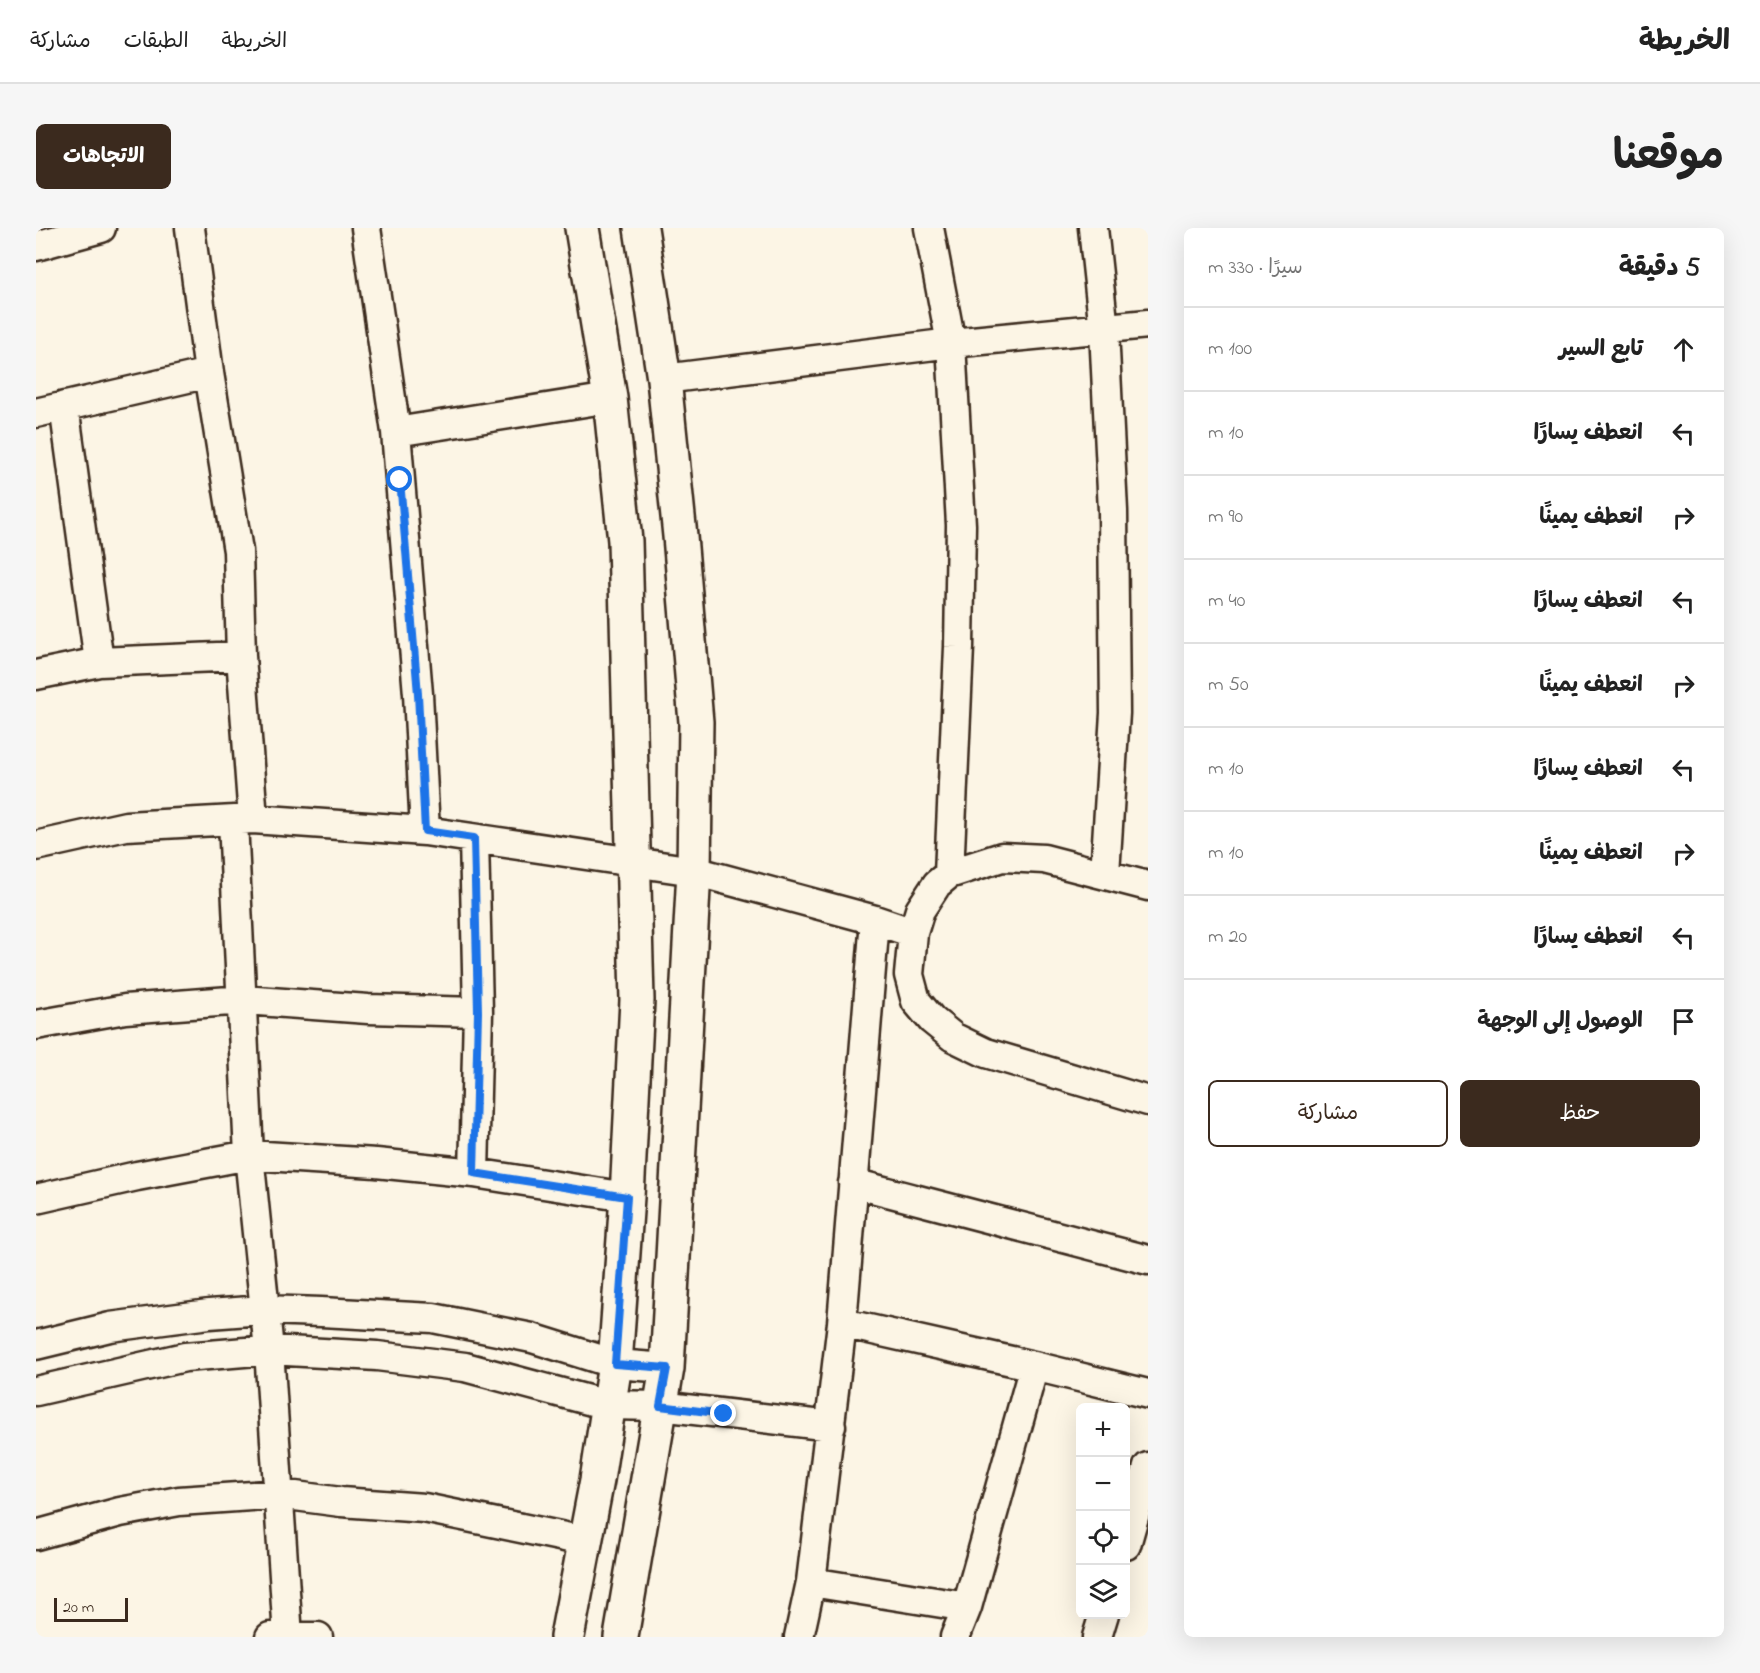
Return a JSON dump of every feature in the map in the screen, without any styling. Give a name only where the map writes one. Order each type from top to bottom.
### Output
[{"type":"street","points":[[36,246],[101,228]]},
{"type":"street","points":[[190,228],[238,551],[243,820],[243,1000],[249,1155],[269,1350],[280,1494],[282,1636],[318,1637]]},
{"type":"street","points":[[366,228],[396,432],[418,694],[425,831]]},
{"type":"street","points":[[567,1637],[597,1480],[615,1364],[638,1000],[625,541],[610,398],[582,228]]},
{"type":"street","points":[[621,1637],[667,1368],[694,871],[696,722],[664,378],[641,228]]},
{"type":"street","points":[[929,228],[951,344],[961,525],[959,647],[949,874]]},
{"type":"street","points":[[1093,228],[1104,330],[1113,511],[1115,701],[1105,874]]},
{"type":"street","points":[[664,378],[951,344],[1148,324]]},
{"type":"street","points":[[36,413],[210,373]]},
{"type":"street","points":[[396,432],[610,398]]},
{"type":"street","points":[[64,406],[99,662]]},
{"type":"street","points":[[36,675],[99,662],[241,656]]},
{"type":"street","points":[[36,846],[126,826],[243,820],[425,831],[694,871],[875,920],[913,933]]},
{"type":"street","points":[[474,838],[478,1012],[474,1173]]},
{"type":"street","points":[[1148,886],[1044,859],[1002,857],[949,874],[938,884],[920,910],[913,933],[909,975],[916,1002],[932,1020],[953,1037],[986,1053],[1148,1101]]},
{"type":"street","points":[[799,1637],[811,1582],[842,1323],[875,920]]},
{"type":"street","points":[[36,1025],[125,1009],[243,1000],[368,1009],[478,1012]]},
{"type":"street","points":[[36,1199],[137,1176],[249,1155],[376,1163],[474,1173],[627,1197]]},
{"type":"street","points":[[853,1183],[1148,1260]]},
{"type":"street","points":[[36,1345],[110,1327],[209,1314],[264,1310],[433,1318],[532,1338],[615,1364],[667,1368]]},
{"type":"street","points":[[842,1323],[1148,1394]]},
{"type":"street","points":[[36,1391],[185,1357],[269,1350],[377,1356],[465,1367],[608,1405],[660,1406],[831,1426]]},
{"type":"street","points":[[955,1637],[967,1606],[1034,1366]]},
{"type":"street","points":[[1130,1528],[1148,1467]]},
{"type":"street","points":[[36,1535],[120,1512],[179,1501],[280,1494],[341,1502],[424,1508],[584,1541]]},
{"type":"street","points":[[811,1582],[967,1606]]},
{"type":"street","points":[[1097,1637],[1102,1619]]},
{"type":"route","points":[[400,480],[418,694],[425,831],[474,838],[478,1012],[474,1173],[627,1197],[615,1364],[667,1368],[660,1406],[724,1414]]}]
